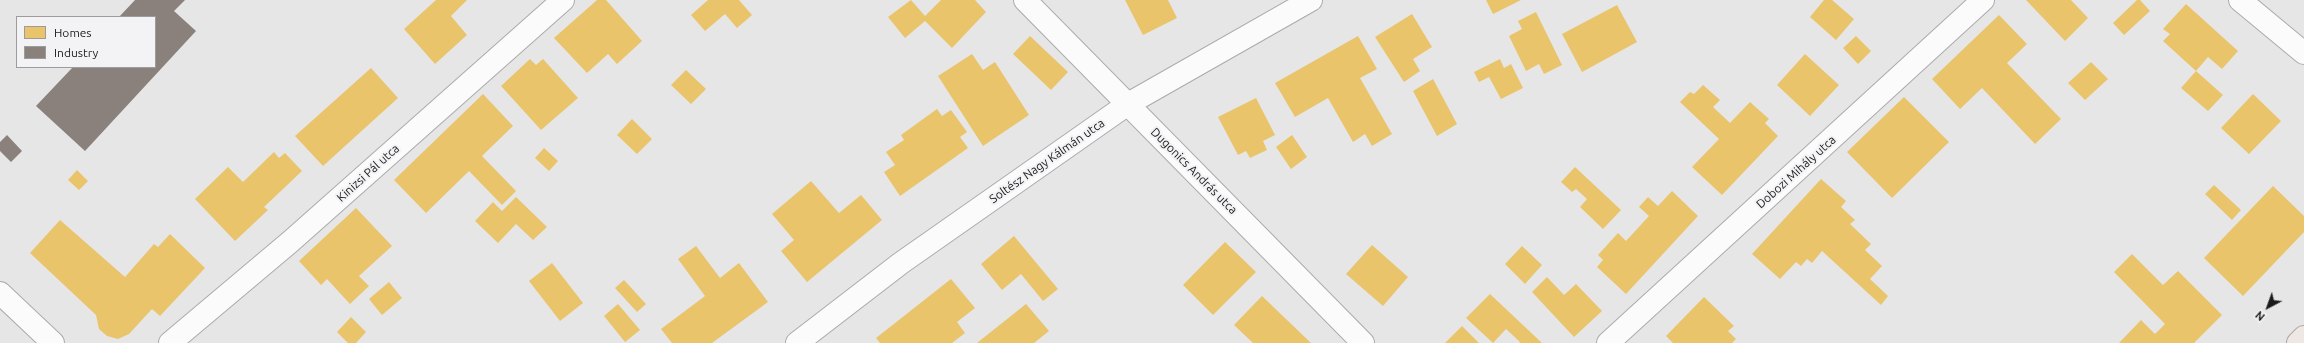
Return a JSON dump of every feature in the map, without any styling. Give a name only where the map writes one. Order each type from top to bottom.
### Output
[{"type":"main road","points":[[2298,343],[2304,337]]},
{"type":"street","name":"Kinizsi Pál utca","points":[[170,343],[290,242],[563,0]]},
{"type":"street","name":"Dugonics András utca","points":[[1025,0],[1363,343]]},
{"type":"street","name":"Soltész Nagy Kálmán utca","points":[[797,343],[900,263],[1128,104],[1311,0]]},
{"type":"street","name":"Dobozi Mihály utca","points":[[1608,343],[1983,0]]},
{"type":"street","points":[[2240,0],[2304,53]]},
{"type":"street","points":[[0,293],[53,343]]},
{"type":"building: Homes","points":[[436,0],[467,0],[451,16],[467,35],[435,64],[404,29]]},
{"type":"building: Homes","points":[[597,0],[606,0],[642,41],[617,64],[608,54],[587,73],[554,38]]},
{"type":"building: Homes","points":[[708,0],[739,0],[752,15],[737,28],[725,14],[705,31],[691,15]]},
{"type":"building: Homes","points":[[911,0],[925,16],[941,0],[975,0],[986,12],[952,48],[925,21],[905,38],[888,17]]},
{"type":"building: Homes","points":[[1125,0],[1168,0],[1177,18],[1143,35]]},
{"type":"building: Homes","points":[[1486,0],[1521,0],[1493,14]]},
{"type":"building: Homes","points":[[1824,0],[1832,0],[1854,19],[1836,40],[1810,17]]},
{"type":"building: Homes","points":[[2026,0],[2071,0],[2088,18],[2065,41]]},
{"type":"building: Homes","points":[[2137,0],[2140,0],[2150,11],[2124,35],[2113,23]]},
{"type":"building: Homes","points":[[2186,4],[2238,51],[2222,69],[2208,57],[2196,71],[2163,41],[2170,34],[2163,29]]},
{"type":"building: Homes","points":[[1617,5],[1637,42],[1582,72],[1562,34]]},
{"type":"building: Homes","points":[[1536,12],[1562,65],[1544,74],[1539,64],[1526,71],[1509,36],[1522,29],[1518,21]]},
{"type":"building: Homes","points":[[1412,14],[1432,47],[1413,59],[1420,71],[1404,82],[1375,37]]},
{"type":"building: Homes","points":[[1999,15],[2027,44],[2007,63],[2061,119],[2035,144],[1982,88],[1960,109],[1932,79]]},
{"type":"building: Homes","points":[[1030,36],[1068,72],[1051,90],[1013,54]]},
{"type":"building: Homes","points":[[1358,36],[1377,69],[1360,78],[1392,134],[1372,146],[1365,134],[1353,142],[1328,98],[1295,117],[1275,83]]},
{"type":"building: Homes","points":[[1856,36],[1871,51],[1858,64],[1843,48]]},
{"type":"building: Homes","points":[[972,54],[983,70],[995,62],[1029,115],[983,146],[938,76]]},
{"type":"building: Homes","points":[[1805,54],[1839,85],[1810,116],[1777,85]]},
{"type":"building: Homes","points":[[530,59],[536,65],[543,59],[578,98],[541,130],[501,86]]},
{"type":"building: Homes","points":[[1500,59],[1504,68],[1511,64],[1523,88],[1501,99],[1489,77],[1479,82],[1474,72]]},
{"type":"building: Homes","points":[[2091,62],[2108,79],[2085,100],[2068,83]]},
{"type":"building: Homes","points":[[371,68],[398,98],[323,166],[295,136]]},
{"type":"building: Homes","points":[[686,70],[706,89],[691,104],[671,85]]},
{"type":"building: Homes","points":[[2196,71],[2223,95],[2208,111],[2181,88]]},
{"type":"building: Homes","points":[[1433,79],[1457,124],[1437,136],[1413,91]]},
{"type":"building: Homes","points":[[1703,85],[1720,100],[1713,107],[1730,123],[1750,102],[1769,119],[1765,123],[1778,136],[1722,195],[1692,167],[1719,139],[1680,102],[1690,92],[1694,94]]},
{"type":"building: Homes","points":[[483,94],[513,126],[482,156],[516,191],[502,205],[469,171],[426,213],[394,180]]},
{"type":"building: Homes","points":[[2253,94],[2281,121],[2249,154],[2221,128]]},
{"type":"building: Homes","points":[[1904,97],[1949,142],[1892,198],[1847,152]]},
{"type":"building: Homes","points":[[1256,98],[1275,135],[1263,141],[1267,150],[1250,158],[1246,151],[1238,155],[1218,117]]},
{"type":"building: Homes","points":[[937,109],[942,116],[951,110],[967,132],[960,137],[968,148],[900,196],[884,172],[895,165],[886,152],[904,140],[901,135]]},
{"type":"building: Homes","points":[[632,119],[652,139],[637,154],[617,135]]},
{"type":"building: Homes","points":[[1292,135],[1307,157],[1291,169],[1276,147]]},
{"type":"building: Homes","points":[[544,148],[558,161],[549,171],[535,158]]},
{"type":"building: Homes","points":[[274,152],[279,158],[285,153],[302,171],[264,207],[268,210],[235,241],[195,199],[228,167],[243,182]]},
{"type":"building: Homes","points":[[1575,167],[1621,210],[1603,229],[1580,207],[1587,199],[1576,189],[1572,192],[1561,182]]},
{"type":"building: Homes","points":[[77,170],[88,181],[79,190],[68,180]]},
{"type":"building: Homes","points":[[1821,179],[1846,201],[1841,207],[1855,220],[1850,224],[1871,244],[1865,250],[1882,266],[1870,279],[1888,296],[1881,305],[1822,251],[1812,263],[1807,259],[1801,266],[1796,262],[1780,279],[1752,254]]},
{"type":"building: Homes","points":[[811,181],[839,213],[861,195],[882,220],[807,282],[781,251],[794,240],[772,214]]},
{"type":"building: Homes","points":[[2214,185],[2241,210],[2232,220],[2205,194]]},
{"type":"building: Homes","points":[[2273,186],[2304,216],[2304,232],[2243,296],[2204,258]]},
{"type":"building: Homes","points":[[1672,191],[1698,216],[1626,294],[1597,267],[1603,260],[1598,255],[1618,233],[1626,241],[1649,216],[1639,207],[1648,197],[1658,206]]},
{"type":"building: Homes","points":[[516,197],[547,227],[533,240],[516,224],[498,243],[475,221],[493,202],[502,211]]},
{"type":"building: Homes","points":[[356,208],[392,246],[359,276],[369,286],[350,304],[327,279],[321,285],[299,261]]},
{"type":"building: Homes","points":[[60,220],[125,277],[154,244],[158,247],[170,234],[205,268],[160,316],[152,309],[129,334],[118,339],[107,336],[99,329],[96,315],[30,253]]},
{"type":"building: Homes","points":[[1014,236],[1058,289],[1043,301],[1021,274],[1002,290],[981,264]]},
{"type":"building: Homes","points":[[1225,242],[1256,272],[1213,315],[1183,285]]},
{"type":"building: Homes","points":[[1372,245],[1408,277],[1383,306],[1346,274]]},
{"type":"building: Homes","points":[[696,246],[720,278],[739,263],[768,302],[712,343],[672,343],[661,329],[705,296],[678,259]]},
{"type":"building: Homes","points":[[1522,246],[1542,265],[1525,284],[1505,264]]},
{"type":"building: Homes","points":[[2132,254],[2163,285],[2178,271],[2222,315],[2194,343],[2119,343],[2141,320],[2155,334],[2165,324],[2114,272]]},
{"type":"building: Homes","points":[[552,263],[583,303],[560,321],[529,281]]},
{"type":"building: Homes","points":[[1547,277],[1564,295],[1576,284],[1602,311],[1574,337],[1532,292]]},
{"type":"building: Homes","points":[[951,279],[975,308],[957,322],[965,333],[952,343],[880,343],[876,338]]},
{"type":"building: Homes","points":[[624,280],[646,304],[637,312],[615,288]]},
{"type":"building: Homes","points":[[389,282],[402,298],[382,315],[369,299]]},
{"type":"building: Homes","points":[[1490,294],[1542,343],[1519,343],[1520,342],[1506,329],[1493,343],[1466,318]]},
{"type":"building: Homes","points":[[1262,296],[1311,343],[1253,343],[1234,325]]},
{"type":"building: Homes","points":[[1704,297],[1734,326],[1728,331],[1736,339],[1732,343],[1673,343],[1666,336]]},
{"type":"building: Homes","points":[[618,304],[640,330],[625,342],[604,316]]},
{"type":"building: Homes","points":[[1026,304],[1049,331],[1034,343],[977,343]]},
{"type":"building: Homes","points":[[351,317],[366,332],[356,343],[348,343],[337,332]]},
{"type":"building: Homes","points":[[1462,326],[1479,343],[1445,343]]},
{"type":"building: Industry","points":[[135,0],[185,0],[174,11],[196,31],[85,151],[36,106],[72,68],[156,68],[156,16],[120,16]]},
{"type":"building: Industry","points":[[7,135],[22,151],[11,162],[0,151],[0,142]]}]
